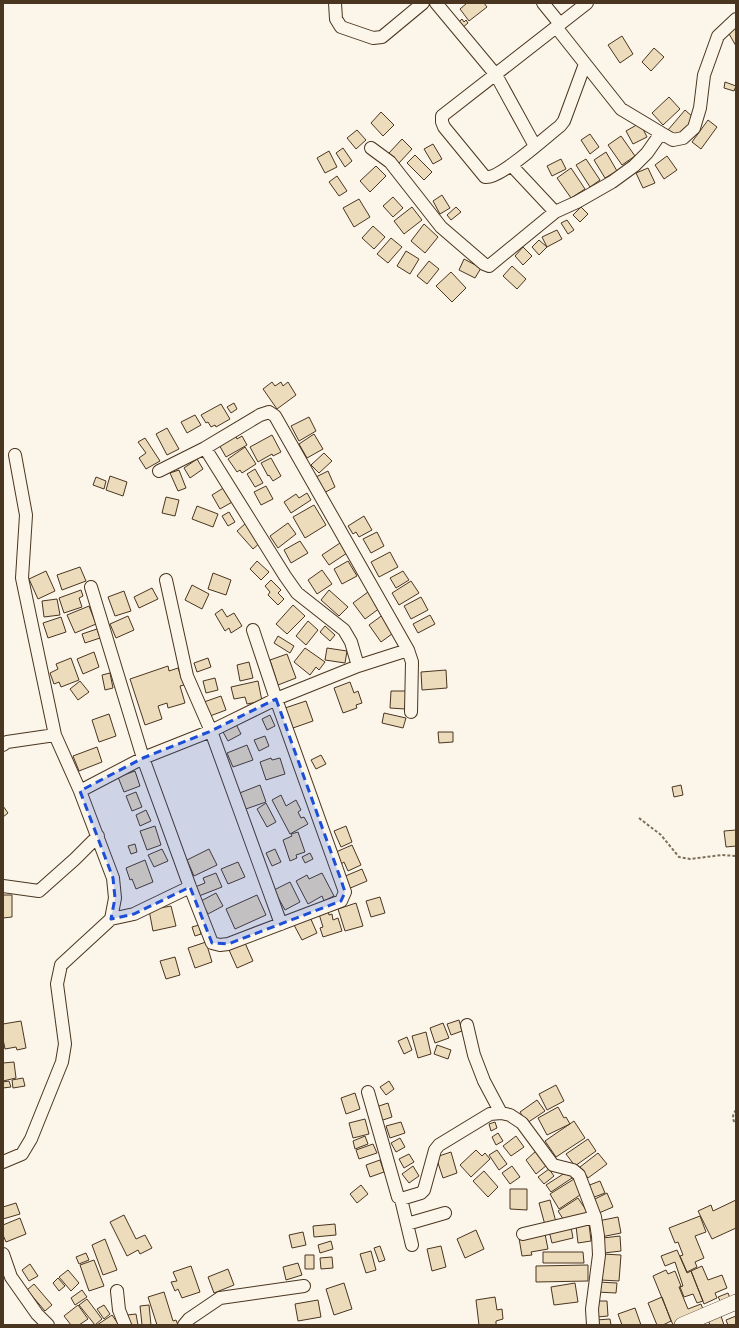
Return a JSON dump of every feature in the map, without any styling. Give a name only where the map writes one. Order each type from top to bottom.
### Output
[{"type":"main road","points":[[682,1325],[736,1302]]},
{"type":"street","points":[[335,3],[336,20],[341,27],[373,38],[382,37],[423,3]]},
{"type":"street","points":[[436,3],[496,75],[535,146]]},
{"type":"street","points":[[543,3],[585,64],[621,110],[673,140],[683,138],[694,128],[700,108],[704,75],[718,36],[736,19]]},
{"type":"street","points":[[585,64],[564,121],[512,165],[494,176],[489,178],[485,177],[444,127],[442,116],[587,3]]},
{"type":"street","points":[[371,148],[390,162],[441,227],[484,264],[489,266],[555,212],[578,202],[612,182],[634,166],[647,153],[661,133]]},
{"type":"street","points":[[512,165],[555,212]]},
{"type":"street","points":[[159,471],[205,448],[260,414],[269,412],[275,416],[408,650],[412,662],[411,712]]},
{"type":"street","points":[[205,448],[297,593],[344,630],[351,642],[358,666]]},
{"type":"street","points":[[15,455],[26,515],[22,578],[55,735],[80,791],[114,878],[115,898],[111,919]]},
{"type":"street","points":[[166,580],[188,676],[211,731],[281,924]]},
{"type":"street","points":[[91,587],[143,758],[212,943],[220,945],[228,944],[341,901],[344,892],[253,630]]},
{"type":"street","points":[[80,791],[143,758],[211,731],[276,699],[358,666],[408,650]]},
{"type":"street","points":[[3,745],[7,742],[55,735]]},
{"type":"street","points":[[3,886],[39,891],[98,836]]},
{"type":"street","points":[[3,1162],[22,1154],[31,1139],[62,1062],[65,1044],[57,984],[61,965],[111,919],[134,914],[190,887]]},
{"type":"street","points":[[467,1025],[474,1055],[484,1081],[501,1113]]},
{"type":"street","points":[[368,1092],[398,1197],[401,1200],[412,1245]]},
{"type":"street","points":[[401,1200],[424,1190],[435,1150],[439,1145],[490,1114],[501,1113],[510,1116],[522,1124],[553,1165],[573,1170],[579,1175],[595,1218],[600,1255],[592,1309],[593,1325]]},
{"type":"street","points":[[407,1224],[445,1213]]},
{"type":"street","points":[[523,1234],[595,1218]]},
{"type":"street","points":[[3,1254],[11,1277],[37,1314],[48,1325]]},
{"type":"street","points":[[184,1325],[220,1298],[304,1286]]},
{"type":"street","points":[[117,1290],[118,1310],[125,1325]]},
{"type":"path","points":[[639,818],[661,835],[679,857],[690,859],[736,856]]},
{"type":"path","points":[[736,1110],[733,1114],[733,1119],[736,1124]]},
{"type":"highlighted area","points":[[276,699],[345,892],[341,901],[228,944],[212,943],[190,887],[134,914],[111,919],[115,898],[113,878],[80,791],[143,758],[211,731]]},
{"type":"building","points":[[467,3],[484,3],[487,7],[469,21],[460,9]]},
{"type":"building","points":[[462,19],[464,22],[466,20],[468,23],[462,28],[458,23]]},
{"type":"building","points":[[736,28],[736,46],[728,32]]},
{"type":"building","points":[[622,36],[633,54],[620,63],[608,45]]},
{"type":"building","points":[[654,48],[664,57],[651,71],[642,62]]},
{"type":"building","points":[[725,82],[736,86],[734,91],[724,88]]},
{"type":"building","points":[[669,97],[680,109],[663,125],[652,113]]},
{"type":"building","points":[[685,110],[694,118],[677,138],[668,130]]},
{"type":"building","points":[[381,112],[394,125],[383,136],[371,123]]},
{"type":"building","points":[[708,120],[717,127],[701,149],[692,142]]},
{"type":"building","points":[[640,123],[647,137],[633,144],[626,131]]},
{"type":"building","points":[[357,130],[366,140],[356,149],[347,138]]},
{"type":"building","points":[[590,134],[599,147],[590,154],[581,140]]},
{"type":"building","points":[[621,136],[635,156],[622,165],[608,145]]},
{"type":"building","points":[[402,139],[412,149],[399,163],[389,153]]},
{"type":"building","points":[[433,144],[442,159],[433,164],[424,149]]},
{"type":"building","points":[[343,148],[352,161],[345,167],[336,153]]},
{"type":"building","points":[[329,151],[337,167],[325,173],[317,158]]},
{"type":"building","points":[[606,152],[617,171],[605,178],[594,160]]},
{"type":"building","points":[[415,155],[432,172],[424,180],[407,163]]},
{"type":"building","points":[[667,156],[677,170],[664,179],[655,165]]},
{"type":"building","points":[[561,159],[566,169],[552,176],[547,166]]},
{"type":"building","points":[[586,159],[600,180],[590,187],[576,165]]},
{"type":"building","points":[[376,166],[386,176],[370,192],[360,181]]},
{"type":"building","points":[[571,168],[585,189],[571,198],[557,178]]},
{"type":"building","points":[[648,168],[655,183],[643,188],[636,173]]},
{"type":"building","points":[[337,176],[347,191],[339,196],[329,182]]},
{"type":"building","points":[[442,195],[450,208],[440,214],[433,201]]},
{"type":"building","points":[[393,197],[403,208],[393,217],[383,206]]},
{"type":"building","points":[[359,199],[370,217],[354,227],[343,208]]},
{"type":"building","points":[[412,207],[422,220],[404,234],[394,221]]},
{"type":"building","points":[[456,207],[461,212],[451,220],[447,215]]},
{"type":"building","points":[[581,207],[588,214],[580,222],[573,215]]},
{"type":"building","points":[[567,220],[574,230],[568,234],[561,223]]},
{"type":"building","points":[[424,224],[438,237],[425,253],[411,241]]},
{"type":"building","points":[[373,226],[385,237],[374,249],[362,238]]},
{"type":"building","points":[[557,230],[562,239],[547,247],[542,237]]},
{"type":"building","points":[[391,238],[402,247],[388,263],[377,254]]},
{"type":"building","points":[[539,240],[547,247],[539,255],[532,247]]},
{"type":"building","points":[[523,247],[532,256],[523,265],[515,256]]},
{"type":"building","points":[[406,251],[419,259],[410,274],[397,266]]},
{"type":"building","points":[[464,259],[481,268],[475,278],[459,270]]},
{"type":"building","points":[[429,261],[439,269],[427,284],[417,276]]},
{"type":"building","points":[[512,266],[526,279],[517,289],[503,276]]},
{"type":"building","points":[[451,272],[466,288],[452,302],[436,286]]},
{"type":"building","points":[[272,382],[275,386],[281,382],[283,386],[288,382],[296,395],[277,409],[263,389]]},
{"type":"building","points":[[234,403],[237,409],[231,413],[227,407]]},
{"type":"building","points":[[221,404],[230,419],[216,427],[215,425],[211,427],[208,422],[206,423],[201,415]]},
{"type":"building","points":[[195,415],[201,425],[187,433],[181,422]]},
{"type":"building","points":[[309,417],[316,431],[299,441],[291,426]]},
{"type":"building","points":[[167,428],[179,449],[167,455],[156,434]]},
{"type":"building","points":[[235,434],[237,439],[242,436],[247,445],[226,457],[218,443]]},
{"type":"building","points":[[314,434],[323,449],[307,458],[299,444]]},
{"type":"building","points":[[272,435],[281,452],[273,456],[272,454],[258,462],[250,447]]},
{"type":"building","points":[[145,438],[160,461],[146,469],[139,458],[146,453],[138,442]]},
{"type":"building","points":[[245,447],[256,464],[242,473],[240,470],[237,472],[228,459]]},
{"type":"building","points":[[324,453],[332,461],[319,473],[311,465]]},
{"type":"building","points":[[271,458],[281,476],[273,481],[269,475],[268,476],[261,463]]},
{"type":"building","points":[[197,459],[203,469],[190,478],[184,468]]},
{"type":"building","points":[[255,469],[263,483],[255,487],[247,474]]},
{"type":"building","points":[[179,470],[186,488],[178,491],[170,473]]},
{"type":"building","points":[[328,471],[335,487],[322,494],[314,478]]},
{"type":"building","points":[[110,476],[127,482],[123,496],[106,490]]},
{"type":"building","points":[[96,477],[106,481],[104,489],[93,485]]},
{"type":"building","points":[[266,486],[273,499],[261,505],[254,492]]},
{"type":"building","points":[[225,487],[234,501],[220,509],[212,495]]},
{"type":"building","points":[[307,493],[311,500],[291,513],[284,502],[296,494],[299,498]]},
{"type":"building","points":[[166,497],[179,500],[175,516],[162,513]]},
{"type":"building","points":[[314,505],[326,525],[305,538],[293,517]]},
{"type":"building","points":[[197,506],[218,514],[213,527],[192,519]]},
{"type":"building","points":[[229,512],[235,522],[228,526],[222,516]]},
{"type":"building","points":[[364,516],[372,530],[359,537],[356,532],[353,534],[348,526]]},
{"type":"building","points":[[246,523],[262,541],[253,549],[237,531]]},
{"type":"building","points":[[288,523],[296,534],[278,548],[270,536]]},
{"type":"building","points":[[377,532],[384,546],[371,553],[363,539]]},
{"type":"building","points":[[300,541],[308,553],[291,563],[284,550]]},
{"type":"building","points":[[340,543],[347,553],[329,565],[322,555]]},
{"type":"building","points":[[390,552],[398,567],[379,577],[371,562]]},
{"type":"building","points":[[257,561],[269,572],[261,580],[250,569]]},
{"type":"building","points":[[348,561],[357,576],[342,584],[334,569]]},
{"type":"building","points":[[80,567],[86,581],[62,590],[57,575]]},
{"type":"building","points":[[322,570],[332,584],[317,594],[308,580]]},
{"type":"building","points":[[46,571],[55,591],[38,599],[29,579]]},
{"type":"building","points":[[403,571],[409,580],[396,588],[390,578]]},
{"type":"building","points":[[213,573],[231,580],[226,595],[208,589]]},
{"type":"building","points":[[271,580],[281,590],[278,593],[284,599],[278,605],[268,595],[270,592],[265,586]]},
{"type":"building","points":[[411,581],[419,593],[399,605],[392,593]]},
{"type":"building","points":[[192,585],[209,594],[202,609],[185,600]]},
{"type":"building","points":[[152,588],[158,599],[139,608],[134,597]]},
{"type":"building","points":[[81,590],[83,596],[79,598],[82,607],[64,613],[59,598]]},
{"type":"building","points":[[329,590],[348,607],[339,616],[321,600]]},
{"type":"building","points":[[124,591],[131,611],[115,616],[108,597]]},
{"type":"building","points":[[368,592],[380,608],[365,619],[353,603]]},
{"type":"building","points":[[421,597],[428,610],[411,619],[404,606]]},
{"type":"building","points":[[57,599],[60,615],[44,617],[42,601]]},
{"type":"building","points":[[293,605],[305,616],[287,634],[276,624]]},
{"type":"building","points":[[89,606],[96,624],[75,633],[67,615]]},
{"type":"building","points":[[222,609],[227,617],[234,613],[242,626],[231,633],[229,628],[225,631],[215,614]]},
{"type":"building","points":[[384,614],[396,631],[381,642],[369,625]]},
{"type":"building","points":[[430,615],[435,624],[418,633],[413,624]]},
{"type":"building","points":[[128,616],[134,630],[116,638],[110,624]]},
{"type":"building","points":[[61,617],[66,632],[48,638],[43,623]]},
{"type":"building","points":[[308,621],[318,630],[306,645],[296,636]]},
{"type":"building","points":[[325,626],[335,635],[330,641],[320,632]]},
{"type":"building","points":[[97,629],[100,638],[85,643],[82,634]]},
{"type":"building","points":[[278,636],[294,646],[290,653],[274,643]]},
{"type":"building","points":[[305,648],[325,662],[319,670],[316,667],[310,675],[294,662]]},
{"type":"building","points":[[327,648],[347,651],[345,663],[325,660]]},
{"type":"building","points":[[94,652],[99,667],[83,674],[77,659]]},
{"type":"building","points":[[287,654],[296,678],[278,685],[270,660]]},
{"type":"building","points":[[71,658],[79,680],[61,687],[59,682],[54,684],[50,673],[58,669],[56,664]]},
{"type":"building","points":[[208,658],[211,667],[197,672],[194,663]]},
{"type":"building","points":[[249,662],[253,678],[240,681],[237,665]]},
{"type":"building","points":[[168,666],[169,671],[178,668],[184,685],[180,686],[185,703],[168,708],[167,703],[158,706],[162,719],[145,725],[130,679]]},
{"type":"building","points":[[446,670],[447,688],[422,690],[421,672]]},
{"type":"building","points":[[110,673],[113,688],[105,690],[102,675]]},
{"type":"building","points":[[215,678],[218,690],[206,693],[203,681]]},
{"type":"building","points":[[80,681],[89,692],[78,700],[70,689]]},
{"type":"building","points":[[258,681],[262,701],[247,704],[245,697],[234,699],[231,687]]},
{"type":"building","points":[[350,682],[354,693],[358,691],[362,703],[356,705],[357,708],[343,713],[334,688]]},
{"type":"building","points":[[391,691],[406,691],[405,709],[390,708]]},
{"type":"building","points":[[221,696],[226,710],[210,716],[204,702]]},
{"type":"building","points":[[306,701],[313,721],[293,728],[285,708]]},
{"type":"building","points":[[384,713],[406,718],[403,728],[382,723]]},
{"type":"building","points":[[109,714],[116,736],[99,742],[92,720]]},
{"type":"building","points":[[270,715],[275,726],[267,730],[262,719]]},
{"type":"building","points":[[236,724],[241,734],[228,741],[223,732]]},
{"type":"building","points":[[438,732],[453,732],[453,742],[439,743]]},
{"type":"building","points":[[265,736],[269,746],[259,751],[254,740]]},
{"type":"building","points":[[247,745],[253,760],[233,767],[227,753]]},
{"type":"building","points":[[97,747],[102,762],[79,771],[73,756]]},
{"type":"building","points":[[321,755],[326,764],[316,769],[311,760]]},
{"type":"building","points":[[271,758],[272,760],[280,758],[285,774],[266,780],[260,762]]},
{"type":"building","points":[[135,771],[140,786],[124,792],[118,777]]},
{"type":"building","points":[[260,785],[266,802],[243,810],[237,794]]},
{"type":"building","points":[[681,785],[683,795],[674,797],[672,787]]},
{"type":"building","points":[[136,792],[142,807],[132,811],[126,796]]},
{"type":"building","points":[[281,795],[286,806],[296,800],[301,810],[298,812],[301,818],[304,817],[308,824],[290,834],[272,800]]},
{"type":"building","points":[[266,803],[276,822],[267,827],[257,809]]},
{"type":"building","points":[[3,806],[8,813],[3,817]]},
{"type":"building","points":[[146,810],[151,821],[140,826],[136,815]]},
{"type":"building","points":[[155,826],[161,845],[147,850],[140,831]]},
{"type":"building","points":[[346,826],[352,842],[341,847],[334,831]]},
{"type":"building","points":[[736,830],[736,846],[726,847],[724,831]]},
{"type":"building","points":[[298,832],[305,852],[296,855],[297,858],[290,861],[283,840],[292,836],[291,834]]},
{"type":"building","points":[[135,844],[137,852],[131,854],[128,846]]},
{"type":"building","points":[[352,845],[361,865],[348,871],[344,862],[341,864],[336,852]]},
{"type":"building","points":[[162,849],[168,861],[154,867],[148,855]]},
{"type":"building","points":[[209,849],[217,865],[194,876],[187,860]]},
{"type":"building","points":[[275,849],[281,862],[272,866],[266,853]]},
{"type":"building","points":[[310,853],[313,859],[305,863],[302,857]]},
{"type":"building","points":[[145,860],[153,882],[136,889],[132,879],[130,880],[126,868]]},
{"type":"building","points":[[238,862],[245,877],[228,884],[221,869]]},
{"type":"building","points":[[362,869],[367,881],[348,889],[343,877]]},
{"type":"building","points":[[216,873],[222,887],[199,896],[195,887],[205,883],[203,878]]},
{"type":"building","points":[[322,873],[334,896],[324,901],[322,896],[308,904],[296,881],[307,875],[309,879]]},
{"type":"building","points":[[290,882],[300,902],[285,910],[274,890]]},
{"type":"building","points":[[216,893],[223,906],[208,914],[201,901]]},
{"type":"building","points":[[3,895],[12,895],[12,917],[3,918]]},
{"type":"building","points":[[257,895],[266,915],[235,929],[226,909]]},
{"type":"building","points":[[380,897],[385,913],[371,917],[366,901]]},
{"type":"building","points":[[356,903],[363,926],[345,931],[338,909]]},
{"type":"building","points":[[171,906],[176,926],[153,931],[149,910]]},
{"type":"building","points":[[328,911],[329,915],[332,914],[333,920],[338,918],[342,931],[323,937],[320,928],[323,927],[319,914]]},
{"type":"building","points":[[310,917],[317,933],[302,940],[294,925]]},
{"type":"building","points":[[199,925],[201,934],[195,936],[192,927]]},
{"type":"building","points":[[206,942],[212,962],[195,968],[188,948]]},
{"type":"building","points":[[245,943],[253,961],[237,968],[229,950]]},
{"type":"building","points":[[175,957],[180,975],[166,979],[160,961]]},
{"type":"building","points":[[459,1020],[462,1031],[451,1035],[447,1024]]},
{"type":"building","points":[[21,1021],[26,1048],[17,1050],[16,1047],[5,1049],[3,1024]]},
{"type":"building","points":[[443,1023],[449,1038],[435,1043],[430,1028]]},
{"type":"building","points":[[426,1032],[431,1054],[418,1058],[412,1036]]},
{"type":"building","points":[[407,1037],[412,1050],[404,1054],[398,1041]]},
{"type":"building","points":[[437,1045],[451,1050],[448,1059],[434,1054]]},
{"type":"building","points":[[14,1062],[16,1078],[3,1081],[3,1063]]},
{"type":"building","points":[[23,1078],[25,1086],[13,1088],[12,1080]]},
{"type":"building","points":[[9,1081],[11,1087],[3,1088],[3,1082]]},
{"type":"building","points":[[389,1081],[394,1089],[386,1095],[380,1087]]},
{"type":"building","points":[[556,1085],[564,1101],[547,1110],[539,1094]]},
{"type":"building","points":[[355,1093],[360,1109],[346,1114],[341,1098]]},
{"type":"building","points":[[537,1100],[545,1111],[527,1123],[520,1112]]},
{"type":"building","points":[[388,1103],[392,1117],[380,1121],[376,1107]]},
{"type":"building","points":[[558,1107],[564,1118],[566,1117],[570,1124],[547,1135],[538,1118]]},
{"type":"building","points":[[365,1119],[369,1134],[353,1138],[349,1123]]},
{"type":"building","points":[[574,1121],[585,1138],[556,1157],[545,1141]]},
{"type":"building","points":[[401,1122],[405,1133],[390,1138],[386,1126]]},
{"type":"building","points":[[495,1122],[497,1128],[491,1131],[489,1124]]},
{"type":"building","points":[[498,1133],[503,1141],[496,1145],[492,1137]]},
{"type":"building","points":[[365,1136],[368,1144],[355,1149],[353,1141]]},
{"type":"building","points":[[516,1136],[524,1147],[511,1156],[503,1146]]},
{"type":"building","points":[[400,1138],[405,1147],[396,1152],[391,1143]]},
{"type":"building","points":[[588,1139],[596,1151],[575,1166],[566,1154]]},
{"type":"building","points":[[373,1144],[377,1153],[359,1159],[356,1150]]},
{"type":"building","points":[[476,1150],[482,1156],[485,1153],[490,1159],[471,1177],[460,1165]]},
{"type":"building","points":[[497,1150],[507,1164],[499,1170],[489,1155]]},
{"type":"building","points":[[536,1151],[547,1165],[536,1174],[526,1160]]},
{"type":"building","points":[[451,1152],[457,1173],[443,1178],[436,1157]]},
{"type":"building","points":[[598,1153],[607,1164],[588,1178],[580,1167]]},
{"type":"building","points":[[409,1154],[414,1162],[404,1168],[399,1159]]},
{"type":"building","points":[[380,1160],[384,1172],[370,1177],[366,1165]]},
{"type":"building","points":[[413,1166],[419,1176],[409,1183],[402,1174]]},
{"type":"building","points":[[512,1166],[520,1177],[510,1184],[502,1173]]},
{"type":"building","points":[[549,1169],[554,1176],[544,1184],[538,1177]]},
{"type":"building","points":[[484,1171],[498,1187],[488,1197],[473,1181]]},
{"type":"building","points":[[568,1171],[572,1178],[551,1192],[546,1185]]},
{"type":"building","points":[[574,1179],[583,1193],[559,1209],[550,1194]]},
{"type":"building","points":[[600,1181],[605,1193],[592,1198],[587,1186]]},
{"type":"building","points":[[361,1185],[368,1194],[357,1203],[350,1194]]},
{"type":"building","points":[[510,1189],[527,1189],[527,1210],[510,1209]]},
{"type":"building","points":[[607,1193],[613,1207],[599,1213],[593,1200]]},
{"type":"building","points":[[578,1198],[588,1213],[577,1220],[574,1216],[565,1222],[558,1211]]},
{"type":"building","points":[[550,1200],[556,1222],[545,1225],[539,1203]]},
{"type":"building","points":[[736,1200],[736,1228],[712,1239],[698,1211],[711,1205],[713,1211]]},
{"type":"building","points":[[16,1203],[20,1214],[3,1219],[3,1207]]},
{"type":"building","points":[[124,1215],[136,1239],[145,1235],[152,1248],[140,1254],[138,1250],[127,1256],[110,1222]]},
{"type":"building","points":[[700,1216],[706,1232],[695,1236],[704,1258],[695,1262],[697,1267],[687,1272],[680,1256],[683,1255],[678,1242],[675,1243],[669,1228]]},
{"type":"building","points":[[618,1217],[621,1233],[601,1237],[598,1221]]},
{"type":"building","points":[[20,1218],[26,1234],[6,1242],[3,1235],[3,1225]]},
{"type":"building","points":[[335,1224],[336,1235],[314,1237],[313,1226]]},
{"type":"building","points":[[589,1224],[591,1241],[578,1243],[576,1226]]},
{"type":"building","points":[[571,1227],[573,1238],[552,1243],[549,1231]]},
{"type":"building","points":[[476,1230],[484,1249],[465,1258],[457,1239]]},
{"type":"building","points":[[303,1232],[306,1245],[292,1248],[289,1235]]},
{"type":"building","points":[[545,1234],[548,1249],[531,1252],[532,1255],[522,1256],[519,1238]]},
{"type":"building","points":[[620,1236],[621,1251],[604,1253],[603,1238]]},
{"type":"building","points":[[105,1239],[117,1270],[103,1275],[92,1245]]},
{"type":"building","points":[[331,1241],[333,1249],[320,1253],[318,1245]]},
{"type":"building","points":[[380,1246],[385,1260],[379,1262],[374,1248]]},
{"type":"building","points":[[441,1246],[446,1267],[432,1271],[427,1249]]},
{"type":"building","points":[[677,1250],[687,1273],[691,1271],[703,1301],[697,1303],[693,1294],[684,1297],[680,1287],[683,1286],[675,1262],[665,1266],[661,1256]]},
{"type":"building","points":[[371,1251],[376,1270],[366,1273],[360,1254]]},
{"type":"building","points":[[543,1252],[583,1252],[584,1263],[543,1263]]},
{"type":"building","points":[[86,1253],[89,1260],[79,1264],[76,1257]]},
{"type":"building","points":[[602,1254],[621,1255],[619,1281],[601,1280]]},
{"type":"building","points":[[305,1255],[314,1255],[314,1269],[305,1269]]},
{"type":"building","points":[[332,1257],[333,1268],[321,1269],[320,1258]]},
{"type":"building","points":[[94,1260],[104,1286],[89,1291],[80,1265]]},
{"type":"building","points":[[298,1263],[302,1275],[286,1280],[283,1267]]},
{"type":"building","points":[[30,1264],[38,1276],[29,1281],[22,1270]]},
{"type":"building","points":[[588,1265],[588,1281],[536,1282],[536,1266]]},
{"type":"building","points":[[191,1266],[200,1292],[182,1298],[178,1289],[175,1291],[171,1282],[177,1281],[173,1272]]},
{"type":"building","points":[[702,1266],[708,1280],[722,1275],[727,1288],[715,1293],[717,1298],[704,1304],[691,1271]]},
{"type":"building","points":[[228,1269],[234,1285],[214,1293],[208,1277]]},
{"type":"building","points":[[68,1270],[79,1283],[71,1291],[59,1277]]},
{"type":"building","points":[[666,1270],[668,1274],[675,1271],[681,1286],[679,1287],[688,1309],[701,1304],[704,1312],[673,1325],[653,1276]]},
{"type":"building","points":[[58,1278],[65,1286],[59,1291],[53,1283]]},
{"type":"building","points":[[598,1282],[617,1283],[616,1293],[597,1292]]},
{"type":"building","points":[[344,1283],[352,1309],[334,1315],[326,1289]]},
{"type":"building","points":[[575,1283],[578,1302],[554,1305],[551,1287]]},
{"type":"building","points":[[34,1284],[52,1305],[45,1311],[27,1290]]},
{"type":"building","points":[[82,1290],[87,1297],[75,1305],[71,1298]]},
{"type":"building","points":[[164,1292],[173,1321],[176,1320],[178,1325],[157,1325],[148,1297]]},
{"type":"building","points":[[728,1293],[730,1298],[721,1302],[718,1297]]},
{"type":"building","points":[[495,1297],[497,1310],[502,1309],[503,1319],[496,1321],[496,1325],[479,1325],[476,1300]]},
{"type":"building","points":[[662,1297],[671,1321],[663,1325],[657,1325],[648,1303]]},
{"type":"building","points":[[87,1299],[102,1319],[95,1325],[79,1305]]},
{"type":"building","points":[[318,1300],[321,1317],[298,1321],[295,1304]]},
{"type":"building","points":[[596,1301],[607,1301],[608,1316],[597,1317]]},
{"type":"building","points":[[78,1305],[88,1319],[79,1325],[71,1325],[64,1316]]},
{"type":"building","points":[[104,1305],[110,1314],[104,1319],[97,1309]]},
{"type":"building","points":[[149,1305],[151,1325],[142,1325],[140,1306]]},
{"type":"building","points":[[635,1308],[641,1325],[622,1325],[618,1314]]},
{"type":"building","points":[[136,1314],[138,1325],[129,1325],[127,1315]]},
{"type":"building","points":[[112,1315],[119,1325],[97,1325]]},
{"type":"building","points":[[721,1316],[724,1325],[710,1325],[708,1320]]},
{"type":"building","points":[[736,1316],[736,1325],[728,1325],[726,1320]]},
{"type":"building","points":[[610,1319],[611,1325],[596,1325],[596,1320]]}]
